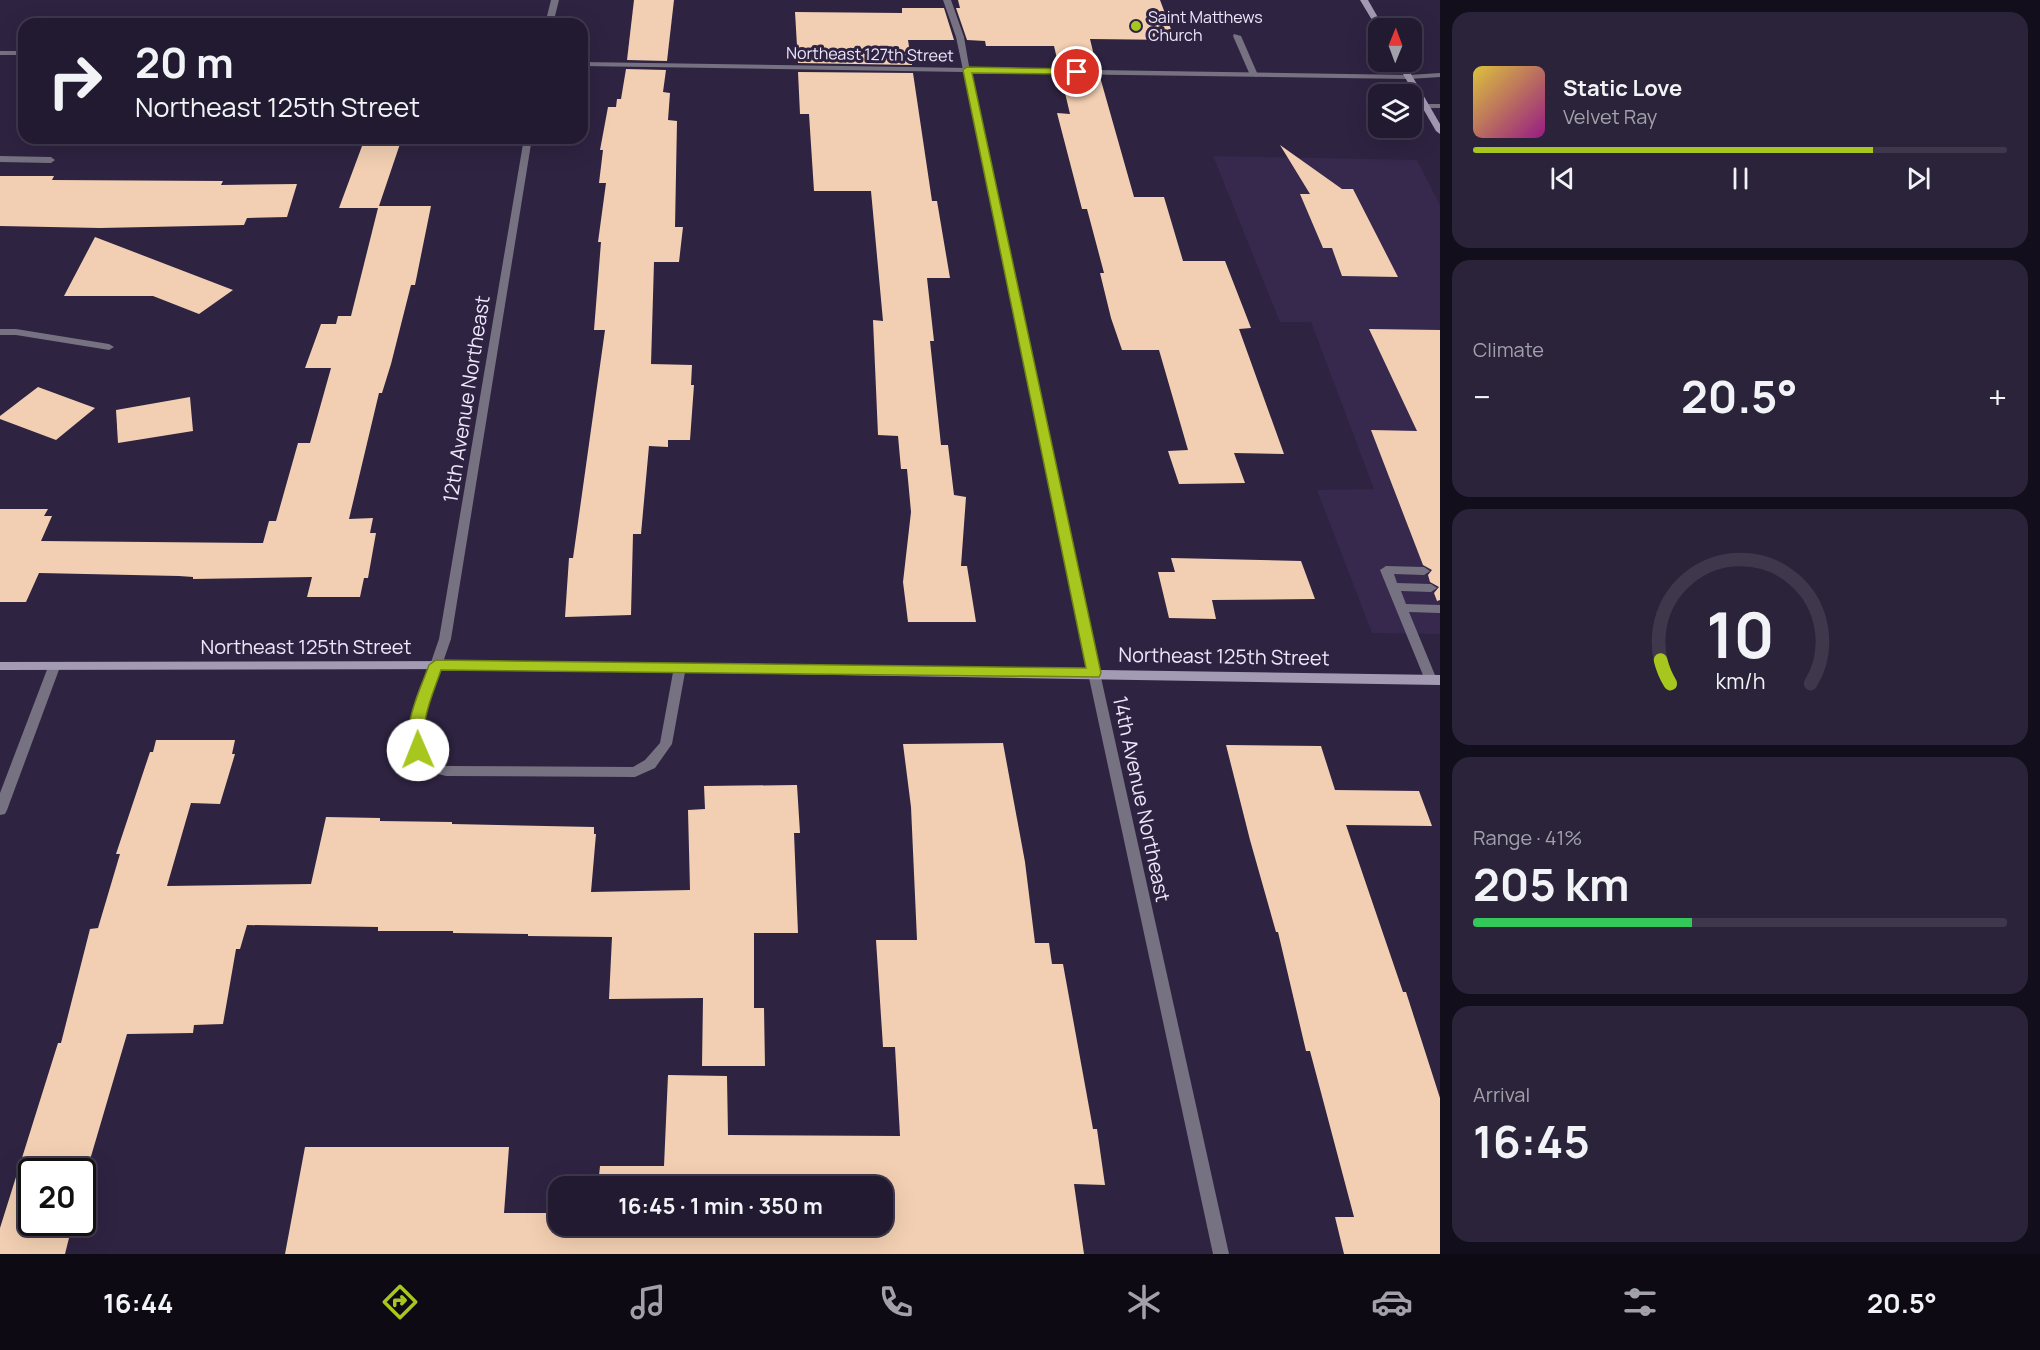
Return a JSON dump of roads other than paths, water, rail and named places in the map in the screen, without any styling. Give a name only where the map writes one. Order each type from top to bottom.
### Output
[{"type":"main road","points":[[1364,0],[1375,18]]},
{"type":"main road","points":[[1406,72],[1440,131]]},
{"type":"main road","name":"Northeast 125th Street","points":[[0,666],[436,665],[1094,673],[1435,680]]},
{"type":"street","points":[[550,18],[555,0]]},
{"type":"street","name":"14th Avenue Northeast","points":[[947,0],[960,37],[1094,673],[1221,1254]]},
{"type":"street","points":[[1237,36],[1254,75]]},
{"type":"street","points":[[0,53],[18,53]]},
{"type":"street","name":"Northeast 127th Street","points":[[588,64],[1409,77],[1440,75]]},
{"type":"street","points":[[1425,106],[1440,106]]},
{"type":"street","name":"12th Avenue Northeast","points":[[527,144],[445,639],[419,715],[416,732],[418,750],[428,766],[446,771],[635,772],[650,764],[666,744],[680,668]]},
{"type":"street","points":[[0,159],[51,160]]},
{"type":"street","points":[[0,332],[16,332],[109,347]]},
{"type":"street","points":[[1424,571],[1386,570],[1435,680]]},
{"type":"street","points":[[1393,587],[1431,588]]},
{"type":"street","points":[[1403,608],[1438,609]]},
{"type":"street","points":[[0,810],[54,667]]},
{"type":"place","name":"Saint Matthews Church","points":[[1136,26]]}]
